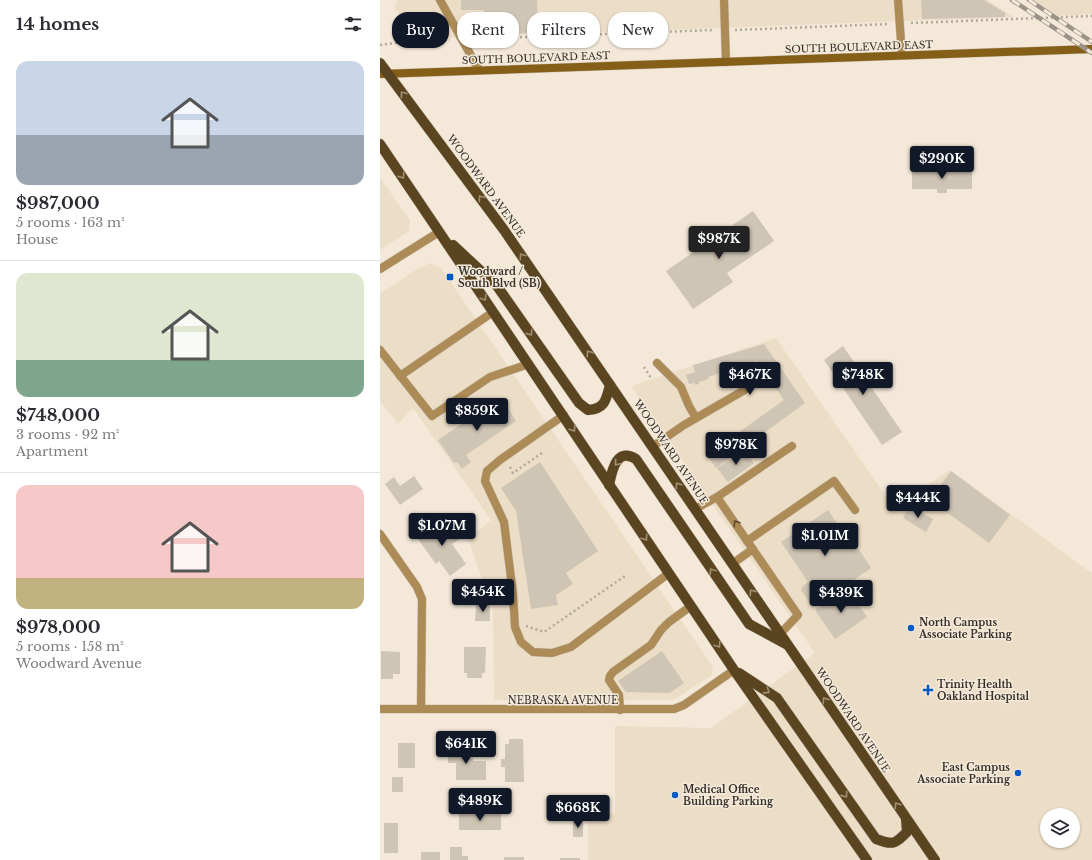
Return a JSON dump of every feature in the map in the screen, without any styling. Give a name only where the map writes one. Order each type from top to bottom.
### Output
[{"type":"main road","name":"WOODWARD AVENUE","points":[[380,63],[384,73],[504,230],[935,860]]},
{"type":"main road","points":[[380,144],[438,232],[564,415],[609,485],[734,670],[867,860]]},
{"type":"main road","points":[[438,232],[497,286],[579,403],[588,410],[596,410],[604,404],[610,385]]},
{"type":"main road","points":[[609,485],[613,467],[616,462],[624,456],[630,456],[636,459],[749,624],[788,645]]},
{"type":"main road","points":[[734,670],[777,698],[876,839],[889,844],[898,841],[907,832],[906,818]]},
{"type":"street","points":[[440,0],[479,70]]},
{"type":"street","points":[[724,0],[726,62]]},
{"type":"street","points":[[898,0],[902,55]]},
{"type":"street","name":"SOUTH BOULEVARD EAST","points":[[384,73],[1092,49]]},
{"type":"street","points":[[380,269],[438,232]]},
{"type":"street","points":[[400,376],[494,312]]},
{"type":"street","points":[[380,350],[432,416],[490,377],[529,364]]},
{"type":"street","points":[[657,363],[681,387],[696,418]]},
{"type":"street","points":[[652,447],[696,418],[748,388]]},
{"type":"street","points":[[564,415],[500,460],[487,471],[485,481],[504,522],[513,594],[515,627],[521,642],[532,652],[552,653],[571,647],[669,573]]},
{"type":"street","points":[[695,509],[792,446]]},
{"type":"street","points":[[747,541],[834,481],[855,510]]},
{"type":"street","points":[[717,496],[798,615],[780,634]]},
{"type":"street","points":[[380,534],[417,587],[422,599],[421,709]]},
{"type":"street","points":[[732,564],[753,549]]},
{"type":"street","points":[[620,710],[620,695],[609,680],[610,676],[613,672],[651,645],[661,630],[669,622],[691,606]]},
{"type":"street","name":"NEBRASKA AVENUE","points":[[380,709],[666,710],[680,708],[734,670]]},
{"type":"path","points":[[644,367],[651,378]]},
{"type":"path","points":[[509,466],[514,472],[542,453]]},
{"type":"path","points":[[523,625],[544,632],[625,576]]},
{"type":"shaded area","points":[[398,0],[987,0],[1014,17],[668,30],[668,12],[608,12],[608,32],[600,32],[600,12],[527,12],[527,35],[519,35],[519,12],[457,12],[457,38],[449,38],[449,12],[398,12],[394,7]]},
{"type":"shaded area","points":[[1033,0],[1092,0],[1092,14],[1058,16]]},
{"type":"shaded area","points":[[380,178],[410,220],[409,231],[380,250]]},
{"type":"shaded area","points":[[430,263],[441,268],[713,667],[712,675],[677,698],[671,700],[494,700],[493,611],[468,539],[491,520],[413,408],[398,424],[380,401],[380,294],[417,269]]},
{"type":"shaded area","name":"Trinity Health Oakland Hospital","points":[[776,338],[894,508],[950,470],[1092,573],[1092,860],[588,860],[588,814],[615,813],[615,726],[711,728],[815,653],[631,386]]},
{"type":"building","points":[[461,0],[537,0],[537,12],[527,12],[527,33],[519,33],[519,12],[484,12],[484,10],[461,10]]},
{"type":"building","points":[[921,0],[984,0],[1005,13],[1005,17],[922,19]]},
{"type":"building","points":[[933,167],[950,167],[950,171],[972,171],[972,189],[947,189],[947,193],[937,193],[937,189],[912,189],[912,171],[933,171]]},
{"type":"building","points":[[753,211],[774,241],[727,273],[733,282],[693,309],[666,271]]},
{"type":"building","points":[[764,344],[805,403],[716,468],[707,455],[784,400],[757,361],[708,377],[709,379],[695,385],[694,383],[689,384],[686,375],[695,372],[693,365]]},
{"type":"building","points":[[843,346],[902,432],[882,445],[824,360]]},
{"type":"building","points":[[501,397],[516,421],[466,455],[471,462],[462,469],[457,462],[454,463],[438,440]]},
{"type":"building","points":[[744,450],[754,463],[728,482],[717,468]]},
{"type":"building","points":[[540,462],[598,551],[566,573],[573,584],[556,595],[558,605],[531,609],[516,511],[501,488]]},
{"type":"building","points":[[951,471],[1010,515],[989,543],[930,500]]},
{"type":"building","points":[[414,476],[423,489],[400,505],[385,484],[394,477],[400,486]]},
{"type":"building","points":[[910,506],[933,519],[926,532],[903,518]]},
{"type":"building","points":[[828,510],[850,543],[854,542],[871,568],[844,587],[842,584],[811,605],[801,590],[808,582],[781,542]]},
{"type":"building","points":[[435,521],[445,534],[453,528],[460,539],[452,544],[466,564],[450,576],[439,561],[436,564],[415,535]]},
{"type":"building","points":[[847,588],[867,617],[835,639],[815,610]]},
{"type":"building","points":[[476,605],[490,605],[490,621],[475,621]]},
{"type":"building","points":[[464,647],[486,647],[485,673],[482,673],[482,678],[467,678],[467,673],[464,673]]},
{"type":"building","points":[[381,651],[400,652],[400,674],[393,674],[393,679],[381,679]]},
{"type":"building","points":[[662,651],[684,683],[670,693],[626,692],[618,681]]},
{"type":"building","points":[[509,739],[523,739],[524,782],[505,782],[505,767],[501,767],[501,759],[505,759],[505,744],[509,744]]},
{"type":"building","points":[[398,743],[415,743],[415,768],[398,768]]},
{"type":"building","points":[[448,745],[465,745],[465,758],[473,758],[473,761],[486,761],[486,780],[456,780],[456,763],[448,763]]},
{"type":"building","points":[[392,777],[403,777],[403,792],[392,792]]},
{"type":"building","points":[[459,814],[501,814],[501,830],[459,830]]},
{"type":"building","points":[[573,821],[583,821],[583,837],[573,837]]},
{"type":"building","points":[[384,823],[398,823],[398,853],[384,853]]},
{"type":"building","points":[[450,847],[462,847],[462,856],[468,856],[468,860],[450,860]]},
{"type":"building","points":[[421,852],[440,852],[440,860],[421,860]]},
{"type":"building","points":[[504,857],[524,857],[524,860],[504,860]]},
{"type":"building","points":[[560,858],[580,858],[580,860],[560,860]]},
{"type":"railway","points":[[1012,0],[1092,53]]},
{"type":"railway","points":[[1029,0],[1092,42]]},
{"type":"place","name":"Woodward / South Blvd (SB)","points":[[450,277]]},
{"type":"place","name":"North Campus Associate Parking","points":[[911,628]]},
{"type":"place","name":"Trinity Health Oakland Hospital","points":[[928,690]]},
{"type":"place","name":"East Campus Associate Parking","points":[[1018,773]]},
{"type":"place","name":"Medical Office Building Parking","points":[[675,795]]}]
